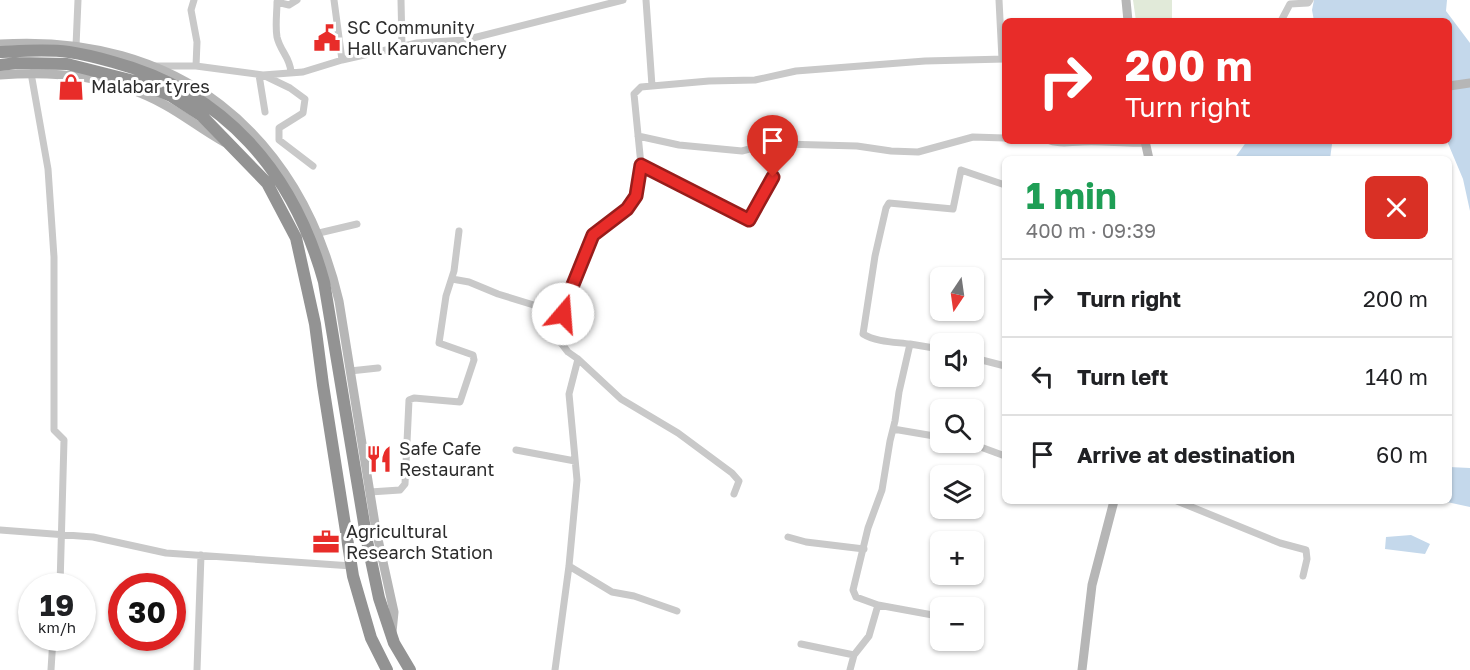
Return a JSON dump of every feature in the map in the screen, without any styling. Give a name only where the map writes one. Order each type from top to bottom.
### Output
[{"type":"highway","points":[[0,52],[39,50],[70,52],[133,68],[168,81],[204,103],[239,132],[266,161],[286,190],[316,255],[324,282],[379,598],[392,637],[410,670]]},
{"type":"highway","points":[[0,65],[67,64],[138,82],[171,96],[202,116],[267,183],[296,238],[315,324],[352,566],[371,638],[387,670]]},
{"type":"street","points":[[76,46],[78,0]]},
{"type":"street","points":[[194,0],[190,10],[197,42],[196,66]]},
{"type":"street","points":[[291,72],[290,62],[277,37],[277,2],[289,5],[297,0]]},
{"type":"street","points":[[334,0],[342,60]]},
{"type":"street","points":[[401,0],[402,46]]},
{"type":"street","points":[[154,66],[196,66],[261,75],[303,72],[402,46],[435,41],[465,40],[623,0]]},
{"type":"street","points":[[646,0],[652,86]]},
{"type":"street","points":[[999,0],[1002,35]]},
{"type":"street","points":[[1126,0],[1128,18]]},
{"type":"street","points":[[1283,18],[1290,4],[1308,3],[1310,0]]},
{"type":"street","points":[[0,44],[27,42],[76,46],[127,57],[187,81],[245,125],[271,153],[292,181],[319,233],[333,272],[376,530],[394,612],[392,637]]},
{"type":"street","points":[[734,494],[739,480],[732,473],[678,433],[621,399],[568,352],[558,339],[570,292],[593,235],[627,209],[636,196],[641,165],[634,94],[641,87],[709,81],[755,80],[796,71],[925,61],[1002,59]]},
{"type":"street","points":[[31,73],[49,180],[54,257],[54,430],[64,440],[60,573]]},
{"type":"street","points":[[0,75],[67,74],[106,81],[135,90],[167,106],[234,147]]},
{"type":"street","points":[[261,75],[265,112]]},
{"type":"street","points":[[261,75],[290,88],[305,99],[303,113],[279,128],[279,140],[313,166]]},
{"type":"street","points":[[1452,86],[1470,83]]},
{"type":"street","points":[[638,136],[679,145],[727,151],[742,151],[783,144],[857,146],[918,152],[973,137],[1002,138]]},
{"type":"street","points":[[641,165],[749,220],[773,177],[783,144]]},
{"type":"street","points":[[930,348],[867,337],[863,334],[875,256],[889,203],[953,209],[961,170],[1002,184]]},
{"type":"street","points":[[319,233],[357,224]]},
{"type":"street","points":[[370,492],[400,490],[405,484],[409,400],[414,398],[460,402],[474,360],[473,355],[439,343],[459,231]]},
{"type":"street","points":[[452,279],[469,282],[498,294],[563,314]]},
{"type":"street","points":[[910,344],[882,490],[868,528],[853,594],[878,605],[930,615]]},
{"type":"street","points":[[555,670],[569,566],[577,480],[569,394],[578,359]]},
{"type":"street","points":[[984,361],[1002,365]]},
{"type":"street","points":[[350,371],[378,368]]},
{"type":"street","points":[[893,429],[930,435]]},
{"type":"street","points":[[984,448],[1002,455]]},
{"type":"street","points":[[516,450],[575,461]]},
{"type":"street","points":[[1082,670],[1092,585],[1113,504]]},
{"type":"street","points":[[1184,504],[1280,543],[1306,550],[1307,559],[1303,576]]},
{"type":"street","points":[[0,530],[93,537],[166,553],[352,566]]},
{"type":"street","points":[[788,537],[806,542],[864,549]]},
{"type":"street","points":[[197,670],[201,555]]},
{"type":"street","points":[[569,566],[612,592],[634,596],[676,611]]},
{"type":"street","points":[[850,670],[854,655],[869,636],[878,605]]},
{"type":"street","points":[[801,644],[854,655]]},
{"type":"street","points":[[51,670],[52,651]]},
{"type":"green space","points":[[1133,0],[1172,0],[1172,18],[1136,18]]},
{"type":"water","points":[[1314,0],[1447,0],[1446,11],[1451,18],[1313,18]]},
{"type":"water","points":[[1452,19],[1470,43],[1470,211],[1463,179],[1448,144],[1452,144]]},
{"type":"water","points":[[1245,144],[1332,144],[1330,156],[1236,156]]},
{"type":"water","points":[[1452,467],[1470,468],[1470,507],[1452,503]]},
{"type":"water","points":[[1411,535],[1430,544],[1425,554],[1385,549],[1386,537]]},
{"type":"place","name":"SC Community Hall Karuvanchery","points":[[327,38]]},
{"type":"place","name":"Malabar tyres","points":[[71,87]]},
{"type":"place","name":"Safe Cafe Restaurant","points":[[379,459]]},
{"type":"place","name":"Agricultural Research Station","points":[[326,542]]},
{"type":"route","points":[[563,314],[593,235],[627,209],[636,196],[641,165],[749,220],[773,177]]}]
